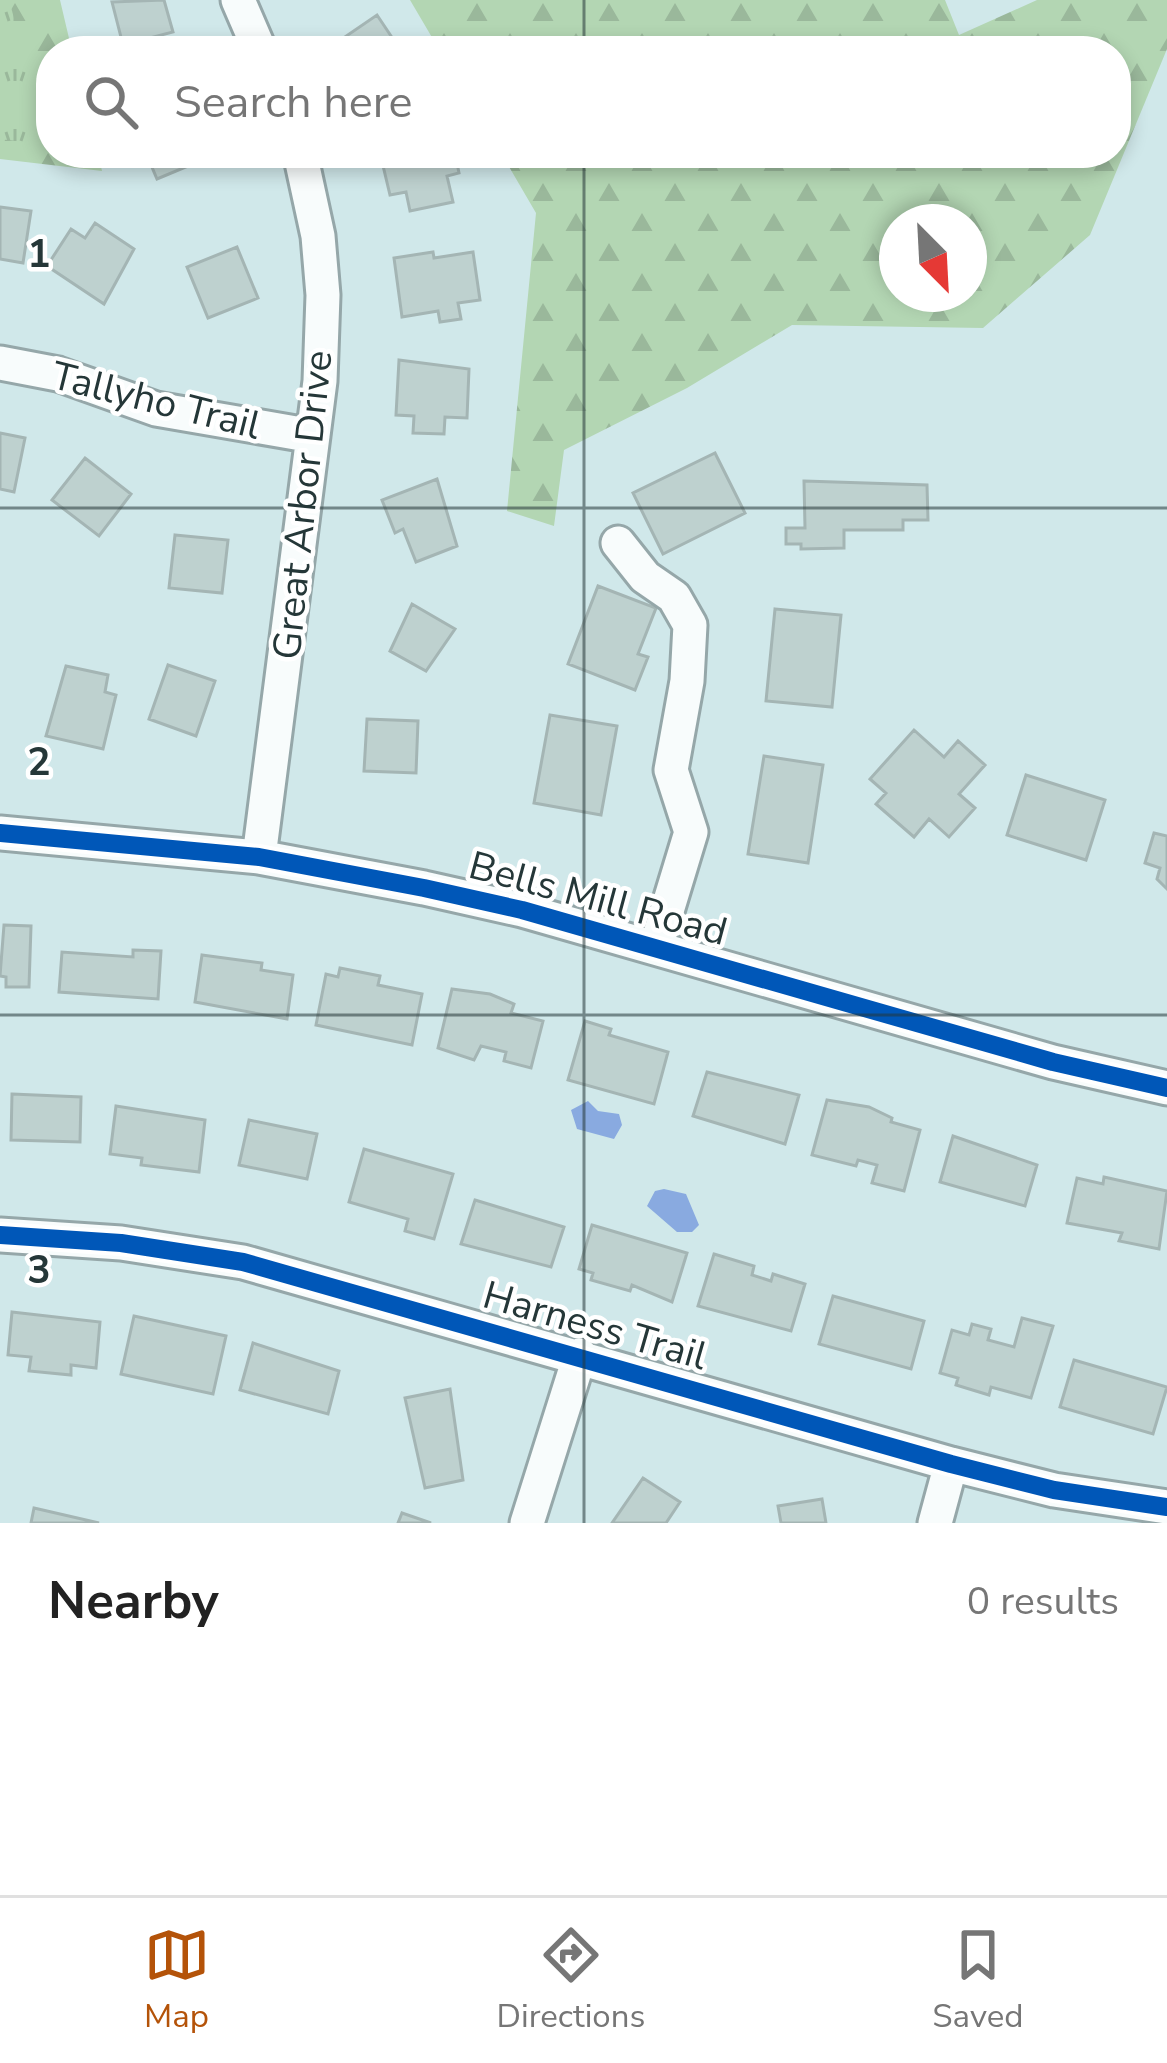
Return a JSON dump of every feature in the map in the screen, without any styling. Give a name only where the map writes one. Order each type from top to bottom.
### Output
[{"type":"street","points":[[238,0],[254,36]]},
{"type":"street","name":"Great Arbor Drive","points":[[259,857],[313,436],[323,295],[318,236],[303,168]]},
{"type":"street","name":"Tallyho Trail","points":[[0,363],[58,374],[157,409],[313,436]]},
{"type":"street","points":[[618,543],[645,578],[674,597],[690,625],[687,681],[671,770],[691,832],[656,947]]},
{"type":"street","name":"Bells Mill Road","points":[[0,833],[259,857],[522,910],[1053,1062],[1167,1088]]},
{"type":"street","name":"Harness Trail","points":[[0,1235],[121,1243],[243,1262],[951,1463],[1054,1490],[1167,1507]]},
{"type":"street","points":[[527,1523],[580,1354]]},
{"type":"street","points":[[935,1523],[951,1463]]},
{"type":"green space","points":[[0,0],[60,0],[68,36],[36,36],[36,163],[0,159]]},
{"type":"green space","points":[[0,0],[9,0],[36,98],[36,143],[0,139]]},
{"type":"green space","points":[[410,0],[945,0],[959,35],[1037,0],[1167,0],[1167,49],[1131,136],[1131,36],[431,36]]},
{"type":"green space","points":[[510,168],[1118,168],[1090,235],[983,328],[792,325],[687,388],[564,450],[554,526],[507,511],[536,213]]},
{"type":"water","points":[[588,1101],[598,1111],[619,1114],[622,1125],[614,1139],[577,1129],[571,1110]]},
{"type":"water","points":[[655,1191],[686,1194],[699,1225],[692,1232],[677,1232],[647,1206]]},
{"type":"building","points":[[164,0],[173,32],[121,36],[112,2]]},
{"type":"building","points":[[377,15],[391,36],[346,36]]},
{"type":"building","points":[[152,168],[183,168],[157,179]]},
{"type":"building","points":[[384,168],[458,168],[459,173],[447,176],[453,202],[410,211],[406,192],[390,195]]},
{"type":"building","points":[[0,207],[31,211],[23,263],[0,259]]},
{"type":"building","points":[[95,223],[134,249],[104,304],[47,266],[71,229],[85,238]]},
{"type":"building","points":[[237,247],[258,298],[208,318],[187,267]]},
{"type":"building","points":[[433,252],[434,258],[473,252],[480,300],[458,303],[461,319],[440,322],[438,311],[402,317],[394,258]]},
{"type":"building","points":[[399,360],[469,369],[467,418],[445,417],[444,434],[413,433],[414,416],[396,415]]},
{"type":"building","points":[[0,433],[25,438],[14,492],[0,489]]},
{"type":"building","points":[[715,453],[745,513],[663,554],[633,493]]},
{"type":"building","points":[[85,458],[131,494],[99,536],[52,500]]},
{"type":"building","points":[[437,479],[457,546],[416,562],[403,529],[395,533],[382,500]]},
{"type":"building","points":[[804,481],[927,485],[928,520],[903,520],[903,530],[844,530],[844,548],[801,549],[801,544],[786,544],[786,528],[805,528]]},
{"type":"building","points":[[175,535],[228,540],[222,593],[169,588]]},
{"type":"building","points":[[598,586],[656,608],[638,654],[648,657],[635,690],[568,664]]},
{"type":"building","points":[[412,604],[455,629],[426,671],[390,651]]},
{"type":"building","points":[[775,609],[841,615],[832,707],[766,701]]},
{"type":"building","points":[[168,665],[215,681],[196,736],[149,719]]},
{"type":"building","points":[[66,666],[108,675],[105,692],[116,695],[103,749],[46,736]]},
{"type":"building","points":[[550,715],[617,726],[601,815],[534,803]]},
{"type":"building","points":[[367,719],[418,721],[416,773],[364,771]]},
{"type":"building","points":[[914,730],[944,757],[958,741],[985,765],[959,794],[975,808],[949,837],[929,819],[914,837],[876,804],[886,793],[870,779]]},
{"type":"building","points":[[764,756],[823,765],[808,863],[748,854]]},
{"type":"building","points":[[1026,775],[1105,800],[1086,860],[1007,835]]},
{"type":"building","points":[[1154,833],[1167,836],[1167,889],[1157,879],[1160,868],[1145,863]]},
{"type":"building","points":[[4,925],[31,926],[29,987],[6,987],[6,977],[0,976]]},
{"type":"building","points":[[133,950],[161,951],[158,999],[59,992],[62,952],[133,957]]},
{"type":"building","points":[[202,955],[262,963],[261,970],[293,975],[287,1019],[195,1002]]},
{"type":"building","points":[[340,968],[380,976],[378,985],[422,994],[412,1045],[316,1025],[326,974],[338,977]]},
{"type":"building","points":[[452,989],[490,994],[514,1004],[511,1013],[543,1021],[531,1068],[504,1061],[506,1052],[481,1046],[474,1060],[438,1048]]},
{"type":"building","points":[[585,1021],[611,1029],[609,1035],[668,1052],[654,1104],[568,1080]]},
{"type":"building","points":[[707,1072],[799,1095],[785,1144],[693,1116]]},
{"type":"building","points":[[12,1094],[81,1097],[80,1142],[11,1140]]},
{"type":"building","points":[[827,1100],[869,1107],[892,1118],[891,1122],[920,1130],[904,1191],[872,1183],[877,1165],[858,1160],[856,1166],[812,1155]]},
{"type":"building","points":[[116,1106],[205,1120],[199,1172],[141,1165],[142,1158],[110,1154]]},
{"type":"building","points":[[249,1120],[317,1134],[307,1179],[239,1165]]},
{"type":"building","points":[[953,1136],[1037,1165],[1025,1206],[940,1182]]},
{"type":"building","points":[[364,1149],[453,1174],[434,1239],[405,1231],[408,1219],[349,1202]]},
{"type":"building","points":[[1104,1177],[1167,1191],[1159,1249],[1119,1241],[1122,1233],[1067,1223],[1077,1178],[1103,1184]]},
{"type":"building","points":[[475,1200],[564,1227],[551,1267],[461,1244]]},
{"type":"building","points":[[592,1225],[687,1253],[672,1302],[632,1285],[630,1291],[591,1280],[593,1273],[579,1269]]},
{"type":"building","points":[[714,1254],[754,1266],[752,1275],[771,1281],[773,1274],[805,1284],[791,1331],[698,1306]]},
{"type":"building","points":[[833,1296],[924,1321],[911,1369],[819,1344]]},
{"type":"building","points":[[12,1312],[100,1322],[96,1368],[71,1365],[71,1375],[29,1371],[31,1357],[8,1355]]},
{"type":"building","points":[[134,1316],[226,1336],[213,1394],[121,1374]]},
{"type":"building","points":[[1022,1318],[1053,1326],[1031,1398],[991,1387],[989,1395],[956,1385],[958,1378],[940,1373],[952,1330],[969,1335],[972,1324],[991,1329],[988,1340],[1014,1347]]},
{"type":"building","points":[[253,1343],[339,1371],[328,1414],[240,1390]]},
{"type":"building","points":[[1074,1360],[1167,1387],[1153,1434],[1060,1407]]},
{"type":"building","points":[[450,1389],[463,1480],[425,1488],[405,1398]]},
{"type":"building","points":[[643,1478],[680,1502],[666,1523],[612,1523]]},
{"type":"building","points":[[822,1499],[826,1523],[781,1523],[778,1506]]},
{"type":"building","points":[[34,1508],[99,1523],[31,1523]]},
{"type":"building","points":[[402,1513],[431,1523],[398,1523]]},
{"type":"cycle path","points":[[0,833],[259,857],[424,888],[522,910],[1053,1062],[1167,1088]]},
{"type":"cycle path","points":[[0,1235],[121,1243],[243,1262],[951,1464],[1054,1490],[1167,1507]]}]
